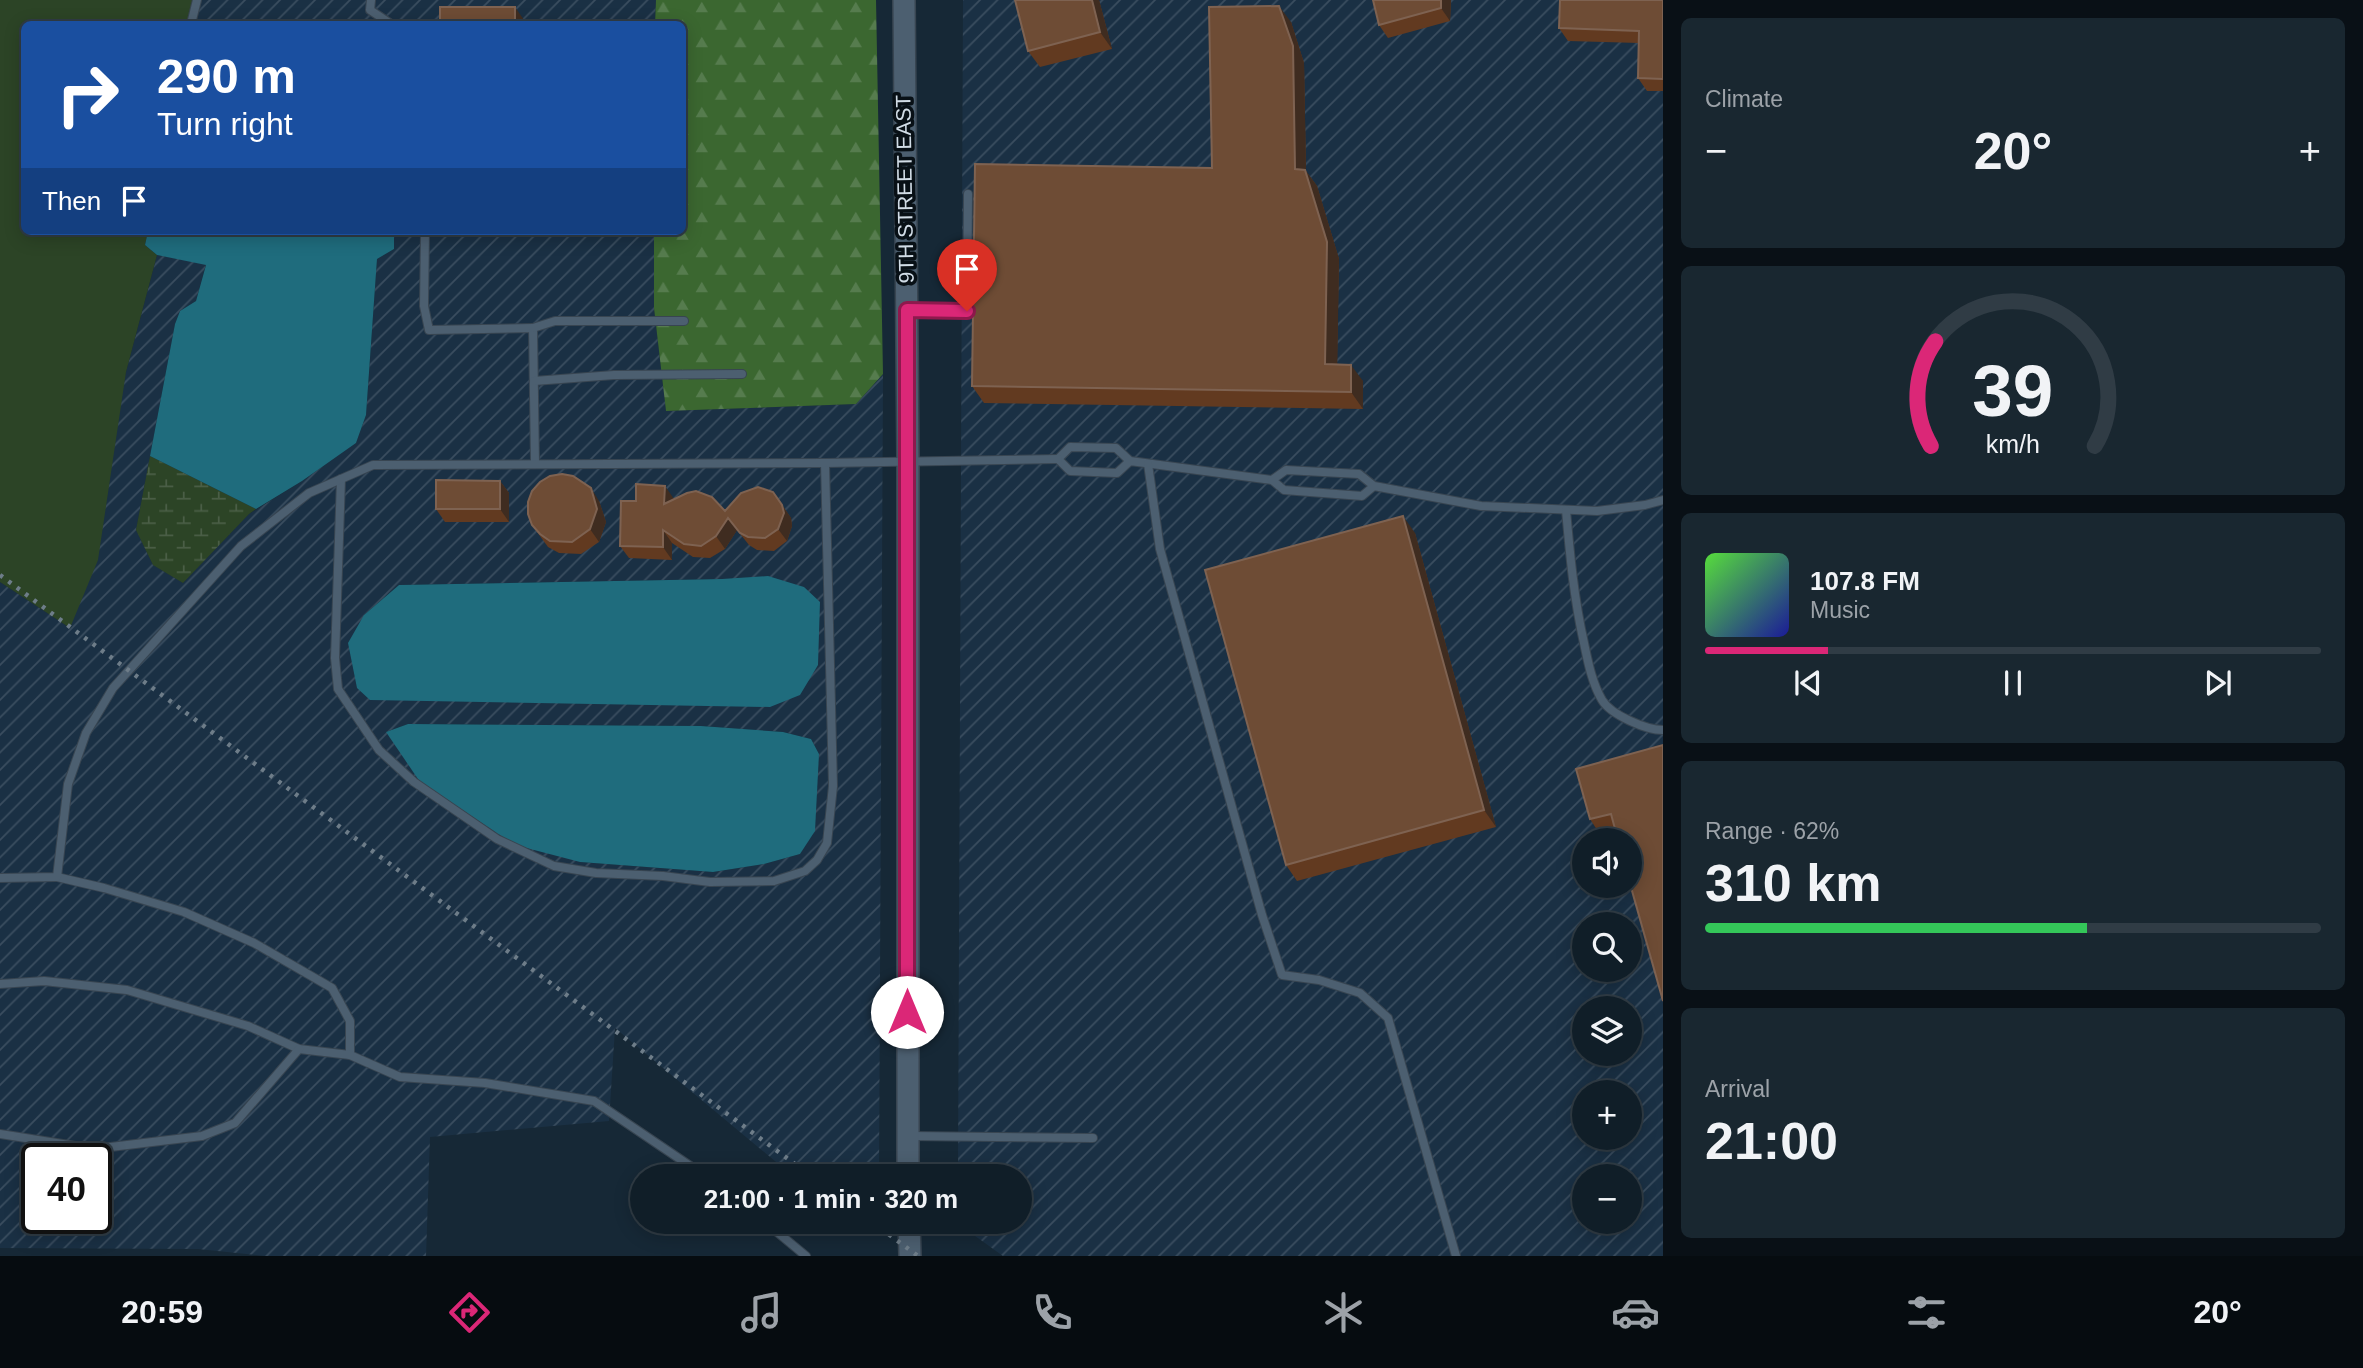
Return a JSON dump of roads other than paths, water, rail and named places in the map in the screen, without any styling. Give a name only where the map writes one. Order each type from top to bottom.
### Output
[{"type":"street","name":"9TH STREET EAST","points":[[904,0],[908,461],[907,1164]]},
{"type":"street","points":[[909,1234],[910,1256]]},
{"type":"lane","points":[[192,21],[197,0]]},
{"type":"lane","points":[[370,0],[370,10],[386,21]]},
{"type":"lane","points":[[907,310],[967,311],[968,194]]},
{"type":"lane","points":[[425,235],[424,306],[429,330],[533,328],[555,321],[684,321]]},
{"type":"lane","points":[[533,328],[535,464]]},
{"type":"lane","points":[[534,381],[614,375],[742,374]]},
{"type":"lane","points":[[57,877],[68,784],[86,733],[113,688],[241,546],[309,493],[373,465],[1058,459],[1070,447],[1116,448],[1129,461],[1272,480],[1284,490],[1362,496],[1374,486]]},
{"type":"lane","points":[[1058,459],[1070,471],[1117,473],[1129,461]]},
{"type":"lane","points":[[341,479],[335,659],[338,689],[379,750],[414,782],[497,839],[554,866],[596,873],[663,876],[710,882],[774,881],[804,871],[817,860],[828,843],[833,786],[825,463]]},
{"type":"lane","points":[[1147,464],[1160,549],[1262,915],[1282,975],[1319,980],[1360,993],[1388,1018],[1456,1256]]},
{"type":"lane","points":[[1272,480],[1286,470],[1360,474],[1374,486],[1481,506],[1597,511],[1663,500]]},
{"type":"lane","points":[[1566,510],[1574,598],[1589,667],[1603,702],[1629,720],[1651,730],[1663,730]]},
{"type":"lane","points":[[0,878],[57,877],[104,888],[184,912],[254,943],[332,988],[350,1021],[349,1055]]},
{"type":"lane","points":[[0,984],[44,981],[127,990],[248,1026],[299,1049],[349,1055],[400,1077],[485,1083],[594,1101],[687,1164]]},
{"type":"lane","points":[[0,1134],[94,1149],[202,1136],[235,1123],[299,1049]]},
{"type":"lane","points":[[906,1136],[1093,1138]]},
{"type":"lane","points":[[779,1234],[806,1256]]},
{"type":"railway","points":[[0,575],[795,1164]]},
{"type":"railway","points":[[888,1234],[918,1256]]}]
